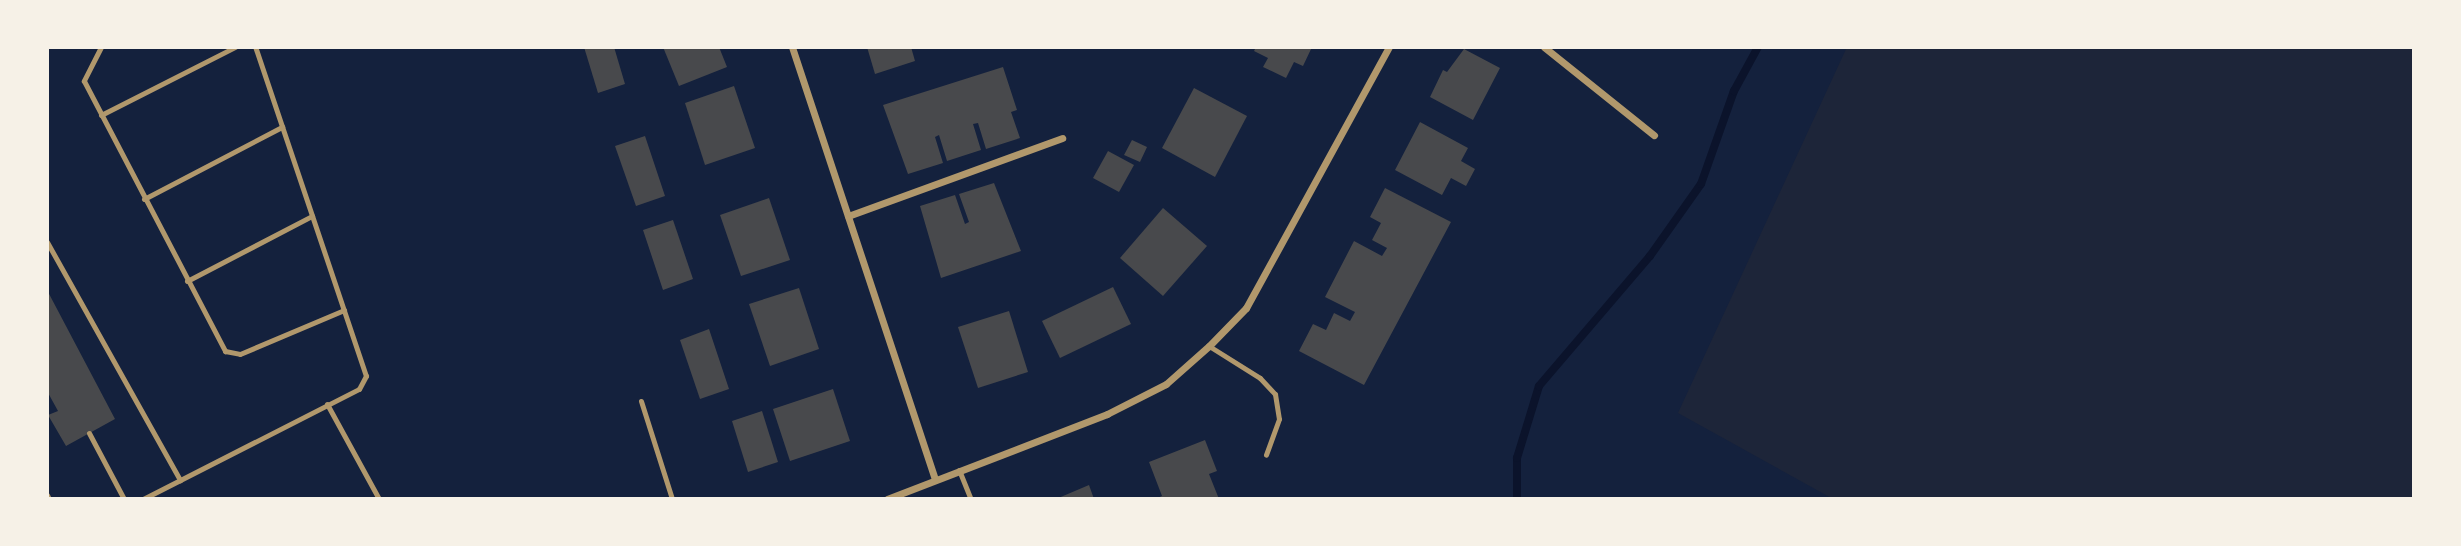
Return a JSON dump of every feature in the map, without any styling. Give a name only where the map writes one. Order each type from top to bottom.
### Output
[{"type":"street","points":[[792,47],[935,480]]},
{"type":"street","points":[[889,498],[1107,414],[1166,384],[1209,346],[1246,307],[1389,47]]},
{"type":"street","points":[[1544,47],[1654,135]]},
{"type":"street","points":[[848,216],[1062,138]]},
{"type":"lane","points":[[101,47],[84,81],[225,351],[240,354],[344,310]]},
{"type":"lane","points":[[101,115],[235,47]]},
{"type":"lane","points":[[143,499],[359,389],[366,376],[255,47]]},
{"type":"lane","points":[[144,199],[282,127]]},
{"type":"lane","points":[[187,281],[312,216]]},
{"type":"lane","points":[[47,243],[180,480]]},
{"type":"lane","points":[[1209,346],[1260,378],[1275,394],[1279,419],[1266,455]]},
{"type":"lane","points":[[641,401],[672,499]]},
{"type":"lane","points":[[327,404],[379,499]]},
{"type":"lane","points":[[89,433],[124,499]]},
{"type":"lane","points":[[960,471],[971,499]]},
{"type":"shaded area","points":[[1847,47],[2414,47],[2414,499],[1833,499],[1678,413]]},
{"type":"building","points":[[584,47],[614,47],[625,84],[598,93]]},
{"type":"building","points":[[663,47],[719,47],[727,67],[679,86]]},
{"type":"building","points":[[867,47],[911,47],[915,61],[875,74]]},
{"type":"building","points":[[1256,47],[1312,47],[1303,66],[1294,62],[1286,78],[1263,67],[1268,58],[1254,51]]},
{"type":"building","points":[[1464,49],[1500,68],[1473,120],[1430,97],[1443,70],[1447,72]]},
{"type":"building","points":[[1003,67],[1017,110],[1011,112],[1020,138],[986,149],[978,123],[973,124],[981,150],[947,161],[939,135],[935,137],[943,163],[908,174],[883,105]]},
{"type":"building","points":[[734,86],[755,148],[705,165],[685,103]]},
{"type":"building","points":[[1194,88],[1247,116],[1215,177],[1162,148]]},
{"type":"building","points":[[1420,122],[1468,148],[1461,161],[1475,169],[1466,186],[1451,178],[1442,195],[1395,170]]},
{"type":"building","points":[[645,136],[665,196],[636,206],[615,146]]},
{"type":"building","points":[[1132,140],[1147,147],[1140,162],[1124,155]]},
{"type":"building","points":[[1108,151],[1134,165],[1119,192],[1093,178]]},
{"type":"building","points":[[994,183],[1021,251],[941,278],[920,206],[955,195],[965,224],[969,222],[959,194]]},
{"type":"building","points":[[1385,188],[1451,222],[1364,385],[1299,351],[1313,324],[1326,330],[1334,313],[1350,321],[1355,312],[1325,297],[1354,241],[1382,256],[1387,248],[1372,240],[1381,223],[1370,217]]},
{"type":"building","points":[[769,198],[790,260],[741,276],[720,215]]},
{"type":"building","points":[[1163,208],[1207,246],[1163,296],[1120,258]]},
{"type":"building","points":[[673,220],[693,279],[663,290],[643,230]]},
{"type":"building","points":[[1113,287],[1131,324],[1060,358],[1042,321]]},
{"type":"building","points":[[799,288],[819,349],[770,366],[749,304]]},
{"type":"building","points":[[47,290],[115,419],[66,446],[48,415],[58,411],[47,391]]},
{"type":"building","points":[[1009,311],[1028,372],[978,388],[958,327]]},
{"type":"building","points":[[709,329],[729,389],[700,399],[680,340]]},
{"type":"building","points":[[833,389],[850,441],[790,461],[773,409]]},
{"type":"building","points":[[762,411],[778,462],[748,472],[732,421]]},
{"type":"building","points":[[1205,440],[1217,471],[1209,474],[1219,499],[1155,499],[1162,496],[1149,462]]},
{"type":"building","points":[[1089,485],[1094,499],[1056,499]]},
{"type":"waterway","points":[[1517,499],[1517,458],[1539,386],[1650,256],[1701,184],[1734,91],[1758,47]]}]
